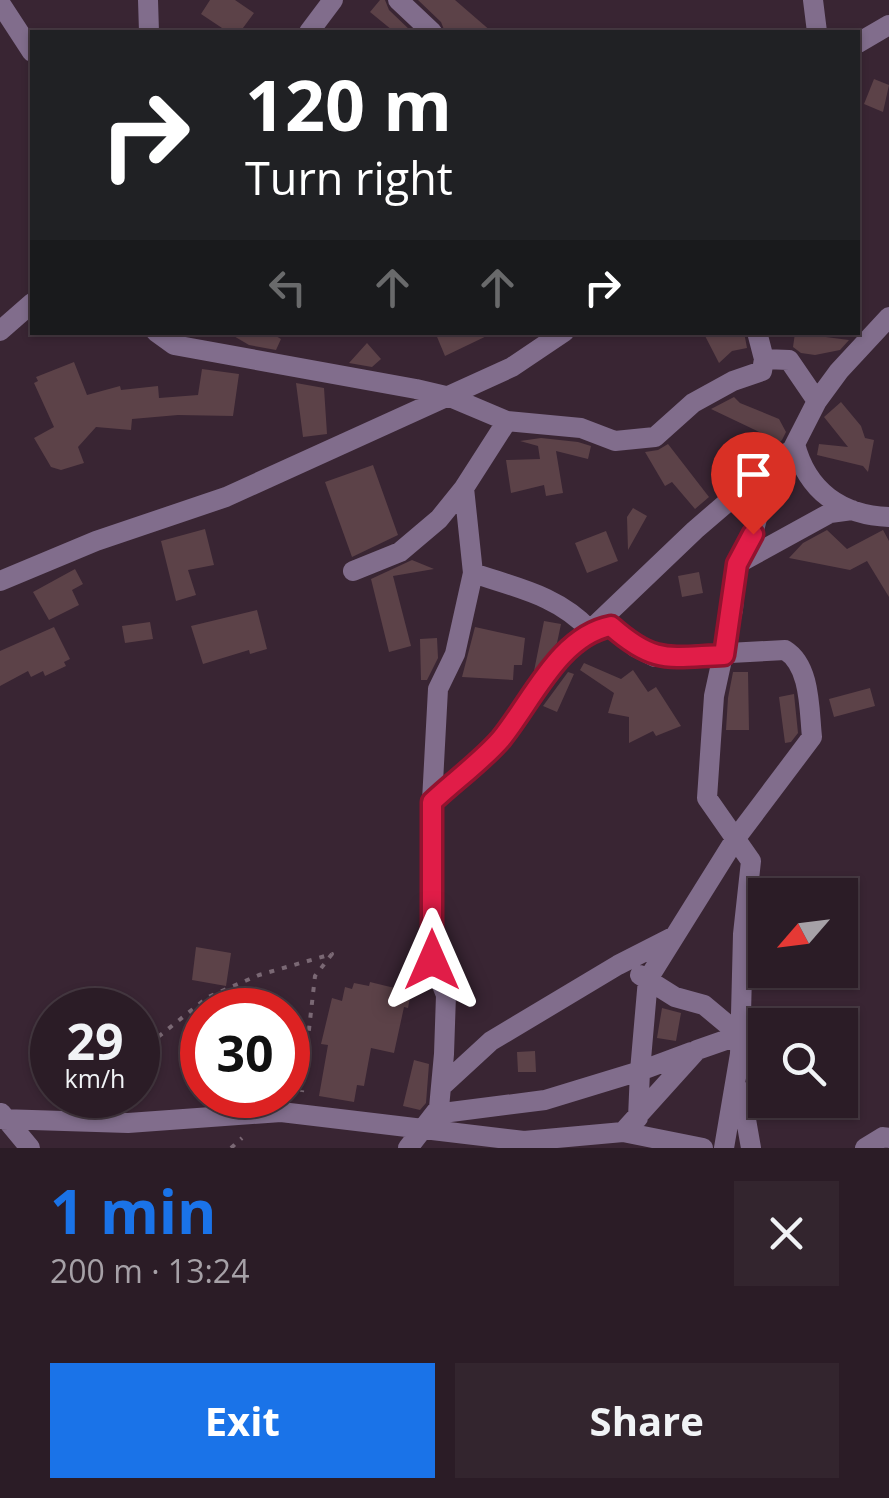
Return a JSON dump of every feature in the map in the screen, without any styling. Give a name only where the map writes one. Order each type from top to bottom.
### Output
[{"type":"street","points":[[148,0],[149,30]]},
{"type":"street","points":[[310,30],[333,0]]},
{"type":"street","points":[[398,0],[430,30]]},
{"type":"street","points":[[813,0],[817,30]]},
{"type":"street","points":[[0,3],[30,49]]},
{"type":"street","points":[[860,41],[889,25]]},
{"type":"street","points":[[0,331],[30,305]]},
{"type":"street","points":[[432,802],[500,741],[561,658],[695,530],[764,477],[794,444],[839,370],[889,317]]},
{"type":"street","points":[[160,335],[174,346],[450,396],[507,421],[580,428],[615,442],[656,437],[694,404],[762,371],[764,359],[758,335]]},
{"type":"street","points":[[0,580],[226,497],[512,368],[560,335]]},
{"type":"street","points":[[764,359],[789,360],[817,402]]},
{"type":"street","points":[[352,571],[400,552],[440,519],[507,421]]},
{"type":"street","points":[[794,444],[801,466],[816,489],[836,505],[889,517]]},
{"type":"street","points":[[751,1148],[743,1113],[739,1059],[750,861],[707,798],[714,696],[737,564],[753,534],[761,503],[753,484]]},
{"type":"street","points":[[405,1148],[440,1108],[446,995],[432,960],[432,802],[438,688],[455,654],[472,572],[464,488]]},
{"type":"street","points":[[737,564],[830,513],[854,510]]},
{"type":"street","points":[[472,572],[556,601],[590,630]]},
{"type":"street","points":[[590,630],[611,626],[635,648],[655,657],[785,650],[795,656],[806,688],[812,737],[736,838],[648,979],[638,1133]]},
{"type":"street","points":[[441,1087],[491,1040],[671,938]]},
{"type":"street","points":[[618,965],[675,997],[704,1005],[740,1035]]},
{"type":"street","points":[[428,1122],[545,1100],[740,1035]]},
{"type":"street","points":[[638,1133],[697,1050]]},
{"type":"street","points":[[724,1148],[739,1059]]},
{"type":"street","points":[[310,1115],[428,1122],[524,1141],[638,1133],[703,1148]]},
{"type":"street","points":[[2,1117],[128,1123],[199,1118]]},
{"type":"street","points":[[2,1117],[30,1148]]},
{"type":"street","points":[[865,1148],[883,1137],[889,1138]]},
{"type":"path","points":[[229,988],[332,954],[315,976],[310,1020]]},
{"type":"path","points":[[160,1035],[180,1019]]},
{"type":"path","points":[[231,1148],[264,1118]]},
{"type":"building","points":[[210,0],[235,0],[254,13],[241,30],[225,30],[201,14]]},
{"type":"building","points":[[380,0],[385,0],[389,10],[410,30],[392,30],[370,12]]},
{"type":"building","points":[[418,0],[455,0],[490,30],[444,30]]},
{"type":"building","points":[[874,79],[889,85],[883,112],[864,104]]},
{"type":"building","points":[[232,335],[274,335],[281,339],[276,350],[249,345]]},
{"type":"building","points":[[436,335],[489,335],[445,356]]},
{"type":"building","points":[[705,335],[745,335],[747,348],[732,351],[719,363]]},
{"type":"building","points":[[795,335],[849,340],[840,350],[815,355],[793,347]]},
{"type":"building","points":[[367,343],[381,359],[372,367],[349,363]]},
{"type":"building","points":[[74,362],[87,395],[120,386],[121,390],[158,386],[159,398],[198,395],[202,369],[239,374],[233,416],[132,419],[131,430],[96,427],[78,447],[84,463],[61,470],[51,467],[34,438],[54,427],[34,383],[38,381],[36,377]]},
{"type":"building","points":[[296,383],[324,388],[327,434],[303,437]]},
{"type":"building","points":[[734,397],[779,419],[786,432],[782,440],[711,409]]},
{"type":"building","points":[[841,402],[861,426],[865,438],[874,440],[868,472],[863,466],[817,455],[819,444],[848,447],[824,417]]},
{"type":"building","points":[[541,438],[591,446],[588,459],[556,451],[563,493],[546,496],[544,485],[511,493],[506,460],[540,459],[538,446],[520,441]]},
{"type":"building","points":[[668,444],[709,497],[695,509],[672,482],[665,486],[645,452]]},
{"type":"building","points":[[373,465],[398,535],[352,557],[325,482]]},
{"type":"building","points":[[633,508],[647,516],[628,550],[627,517]]},
{"type":"building","points":[[205,529],[214,565],[188,570],[196,595],[176,601],[161,541]]},
{"type":"building","points":[[827,530],[847,549],[883,530],[889,541],[889,597],[867,561],[850,570],[789,558],[803,543]]},
{"type":"building","points":[[606,531],[618,561],[587,573],[575,543]]},
{"type":"building","points":[[412,560],[434,569],[393,576],[411,646],[389,652],[371,579]]},
{"type":"building","points":[[75,569],[83,584],[72,590],[79,605],[49,620],[33,592]]},
{"type":"building","points":[[699,572],[703,593],[682,597],[678,576]]},
{"type":"building","points":[[257,610],[267,649],[250,654],[249,650],[203,664],[191,626]]},
{"type":"building","points":[[544,621],[561,624],[557,643],[534,671]]},
{"type":"building","points":[[150,622],[153,639],[125,643],[122,626]]},
{"type":"building","points":[[54,627],[70,659],[64,662],[66,666],[45,676],[43,671],[31,677],[28,671],[0,686],[0,651]]},
{"type":"building","points":[[475,627],[525,638],[522,665],[514,665],[513,680],[462,677]]},
{"type":"building","points":[[437,638],[438,658],[427,680],[421,680],[420,639]]},
{"type":"building","points":[[584,663],[621,679],[633,670],[648,692],[656,687],[681,726],[656,736],[653,731],[629,743],[629,717],[608,713],[614,693],[580,670]]},
{"type":"building","points":[[568,672],[574,674],[557,712],[543,706]]},
{"type":"building","points":[[733,672],[748,672],[749,730],[726,730]]},
{"type":"building","points":[[870,688],[875,706],[834,717],[829,699]]},
{"type":"building","points":[[794,694],[798,733],[785,743],[779,697]]},
{"type":"building","points":[[196,947],[231,953],[226,986],[192,980]]},
{"type":"building","points":[[370,982],[411,992],[394,1053],[371,1048],[364,1086],[357,1085],[354,1102],[319,1096],[328,1045],[321,1044],[332,998],[342,1001],[345,987],[352,989],[354,983],[369,986]]},
{"type":"building","points":[[662,1008],[681,1013],[676,1041],[657,1038]]},
{"type":"building","points":[[535,1051],[536,1072],[518,1072],[517,1052]]},
{"type":"building","points":[[414,1060],[429,1064],[426,1103],[420,1110],[403,1106]]},
{"type":"route","points":[[432,960],[432,802],[500,741],[561,658],[590,630],[611,626],[635,648],[655,657],[724,655],[737,564],[753,534]]}]
